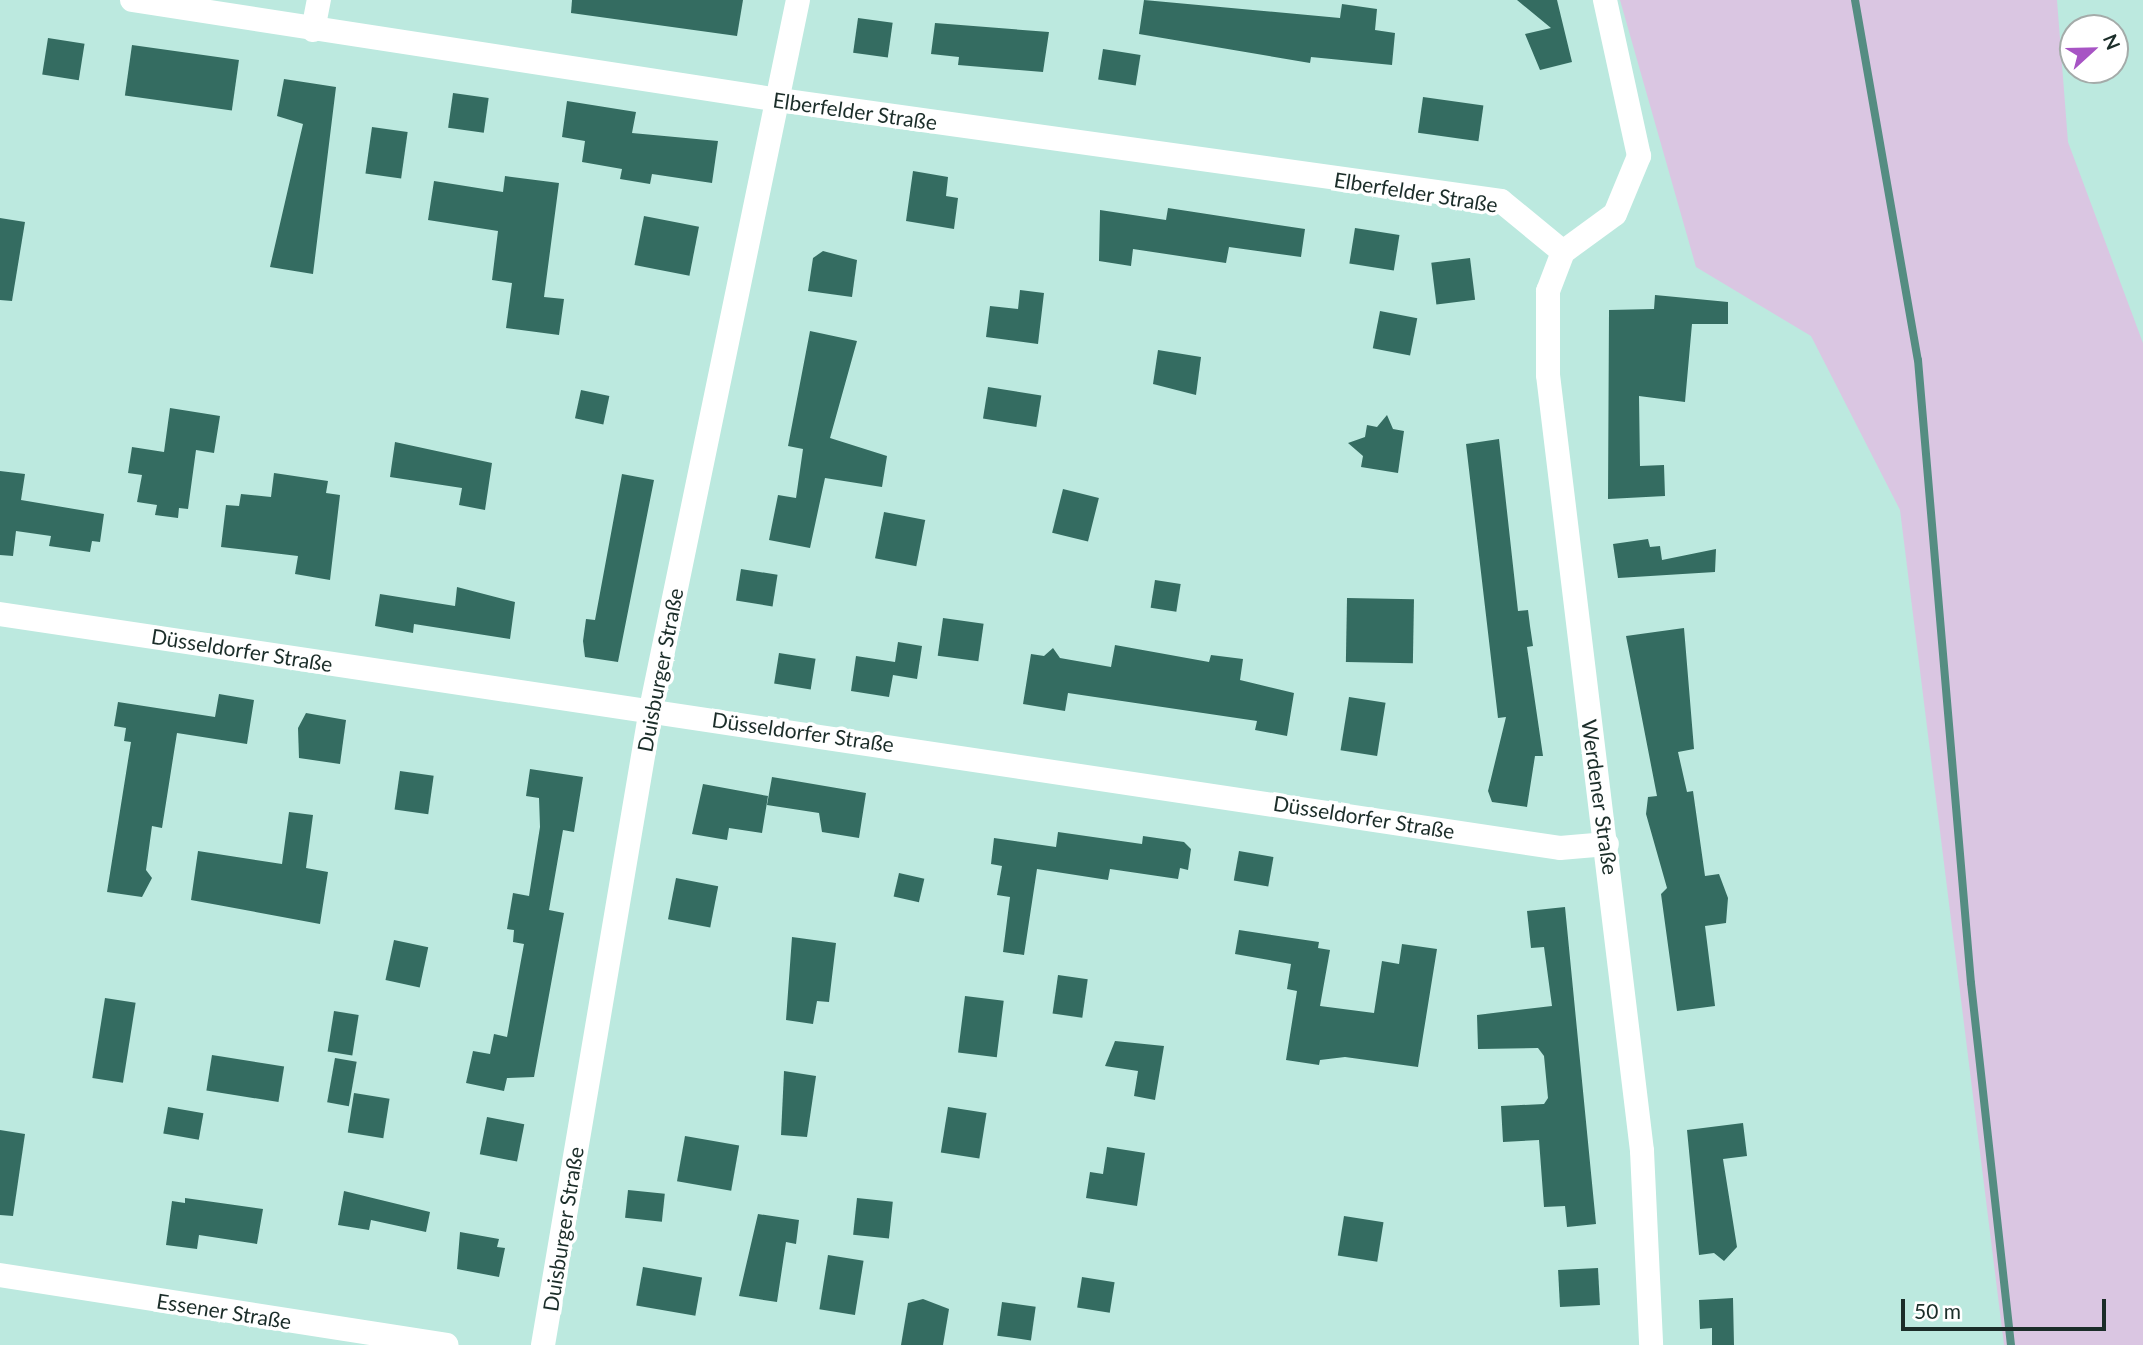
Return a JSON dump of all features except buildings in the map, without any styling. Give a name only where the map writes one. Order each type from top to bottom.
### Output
[{"type":"street","name":"Elberfelder Straße","points":[[131,0],[779,100],[1501,201],[1563,252]]},
{"type":"street","points":[[313,30],[319,0]]},
{"type":"street","name":"Duisburger Straße","points":[[544,1345],[651,709],[799,0]]},
{"type":"street","points":[[1563,252],[1615,214],[1639,156],[1605,0]]},
{"type":"street","name":"Werdener Straße","points":[[1563,252],[1548,291],[1548,375],[1607,844],[1642,1152],[1651,1345]]},
{"type":"street","name":"Düsseldorfer Straße","points":[[0,614],[651,709],[1560,848],[1607,844]]},
{"type":"street","name":"Essener Straße","points":[[0,1275],[447,1345]]},
{"type":"shaded area","points":[[1620,0],[2057,0],[2059,84],[2064,84],[2068,142],[2143,343],[2143,1345],[2004,1345],[1900,510],[1811,336],[1696,267]]},
{"type":"waterway","points":[[1855,0],[1918,360],[1971,983],[2011,1345]]}]
